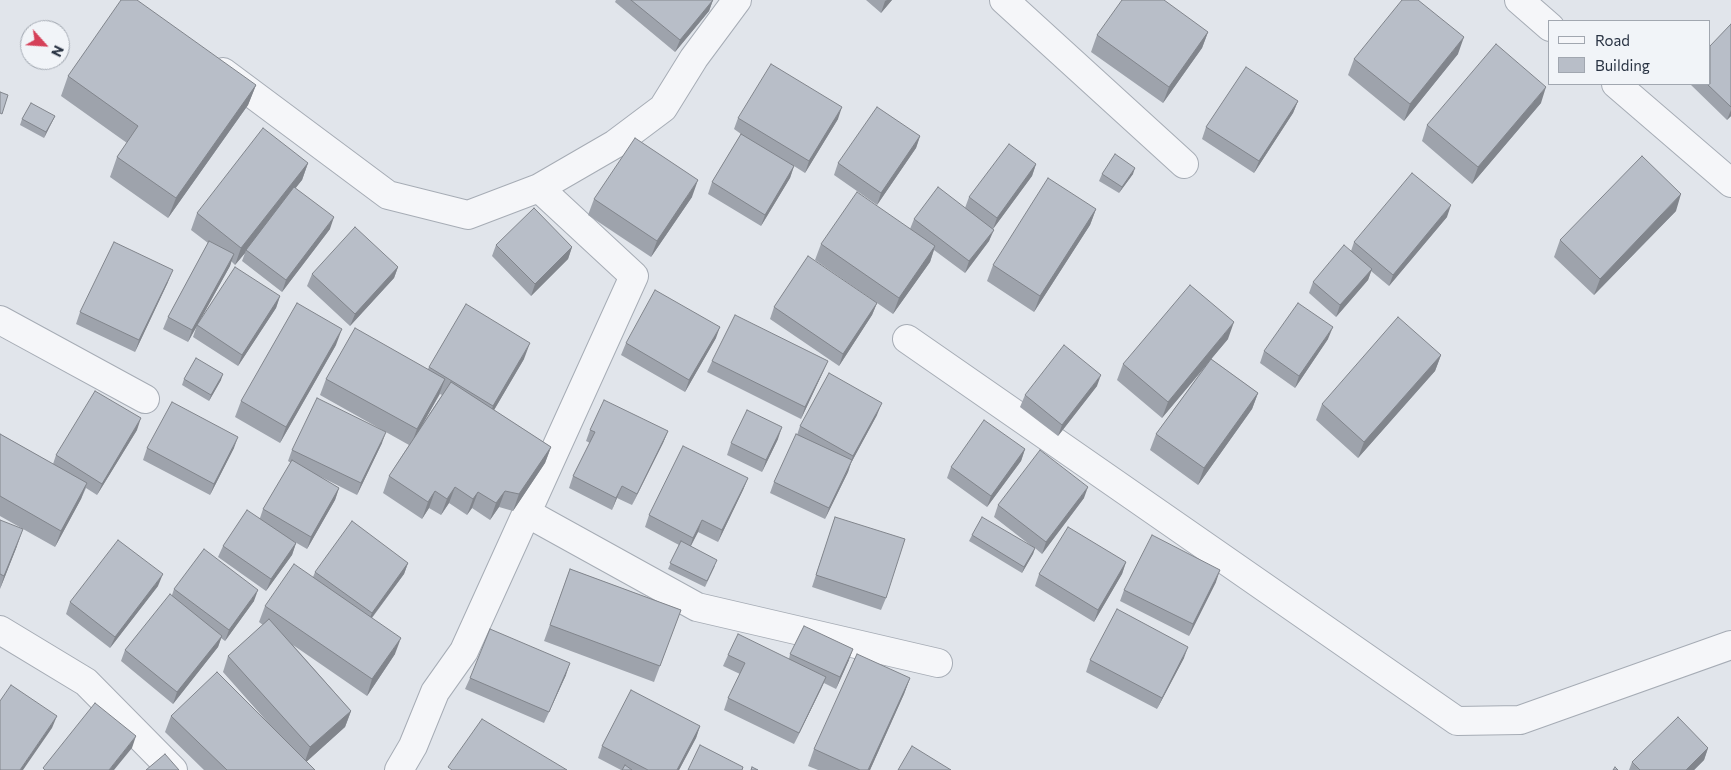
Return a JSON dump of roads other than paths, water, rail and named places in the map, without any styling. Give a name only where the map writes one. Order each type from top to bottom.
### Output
[{"type":"street","points":[[205,59],[388,195],[468,215],[539,188],[615,144],[663,108],[694,58],[738,0]]},
{"type":"street","points":[[1004,0],[1184,164]]},
{"type":"street","points":[[1518,0],[1548,25]]},
{"type":"street","points":[[1617,85],[1731,183]]},
{"type":"street","points":[[399,770],[413,746],[435,692],[464,651],[634,276],[539,188]]},
{"type":"street","points":[[0,320],[145,399]]},
{"type":"street","points":[[907,339],[1457,721],[1520,720],[1731,645]]},
{"type":"street","points":[[527,513],[697,607],[938,663]]},
{"type":"street","points":[[0,630],[86,682],[173,770]]}]
